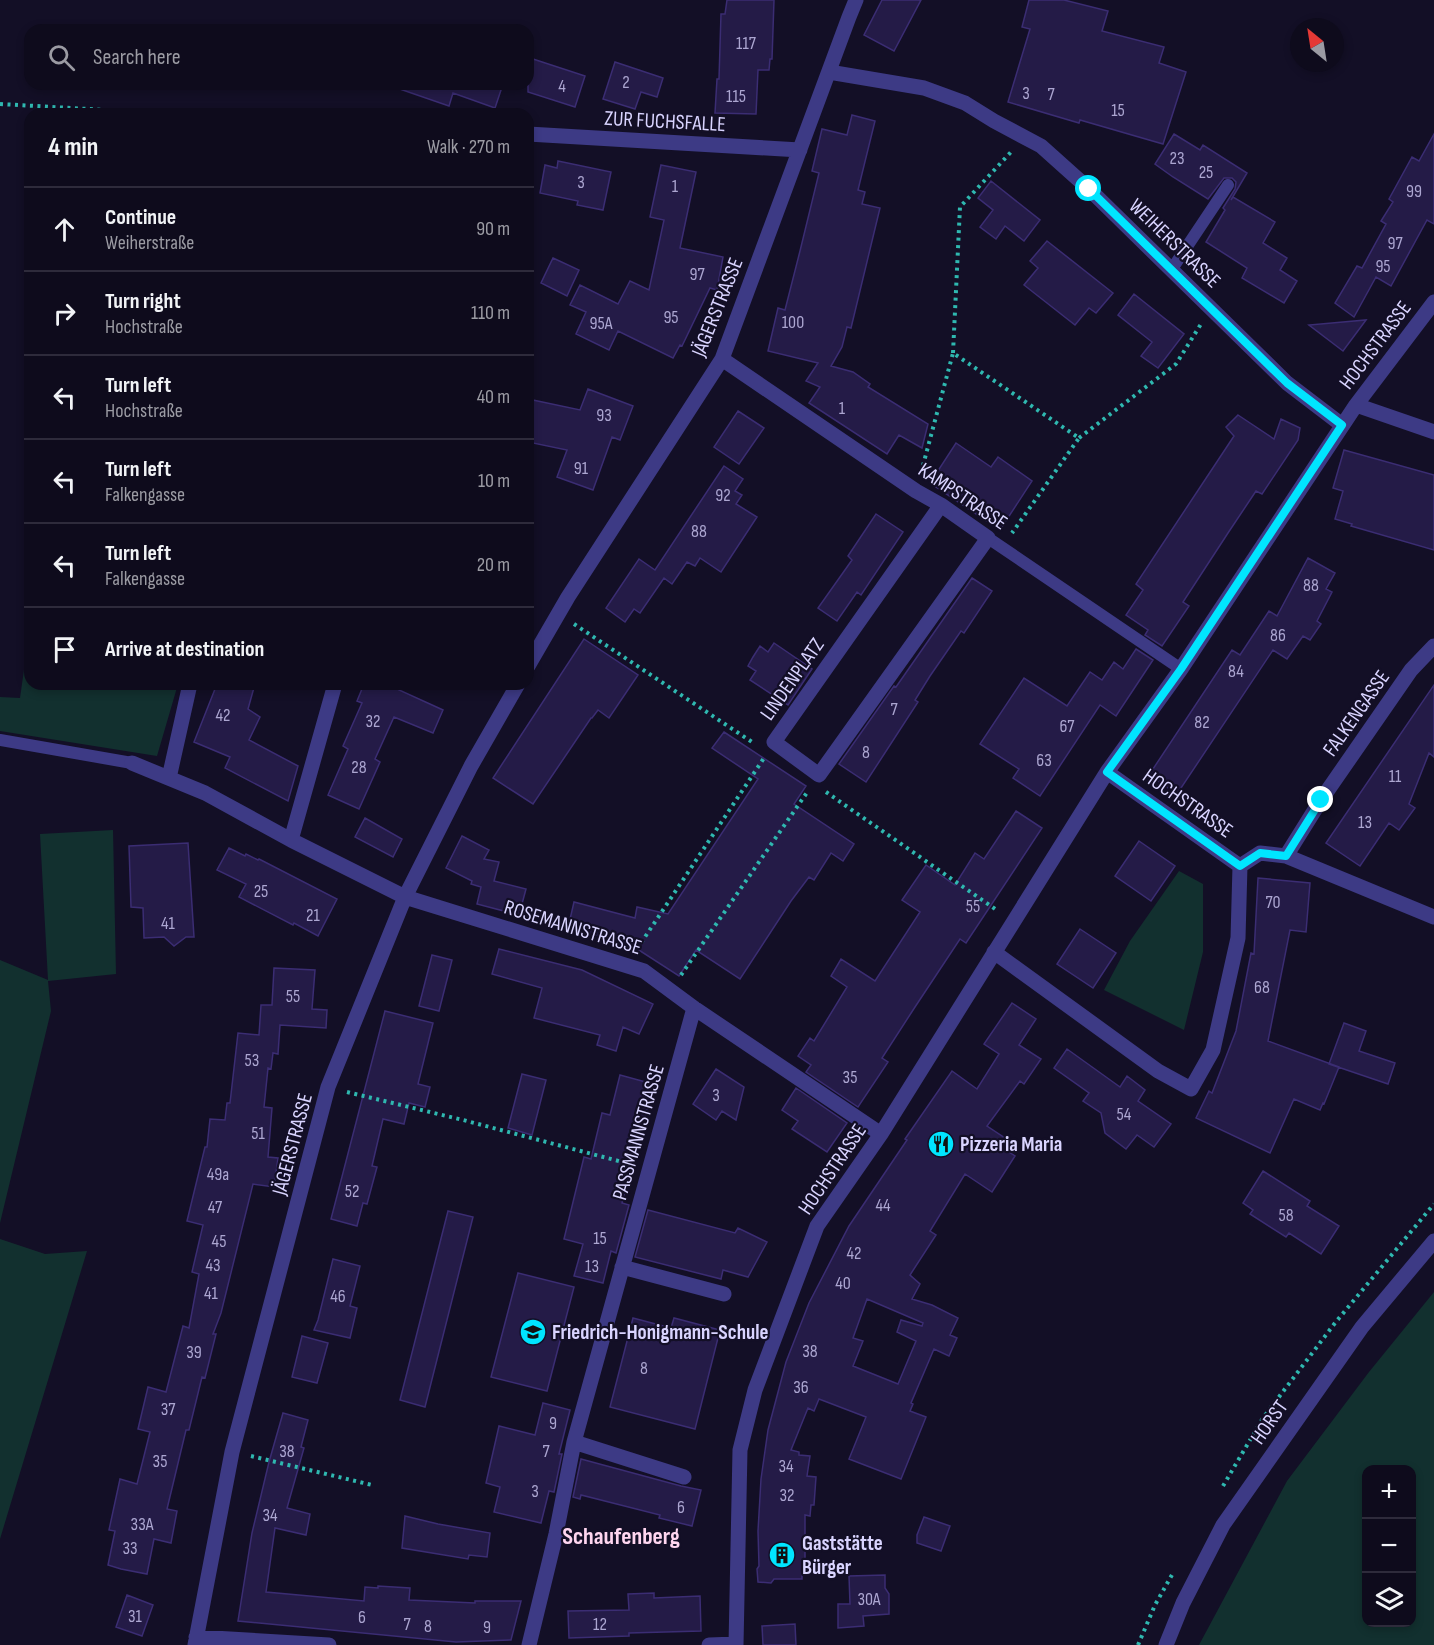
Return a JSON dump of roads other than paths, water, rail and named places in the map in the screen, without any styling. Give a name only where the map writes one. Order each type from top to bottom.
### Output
[{"type":"street","name":"JÄGERSTRASSE","points":[[534,656],[568,597],[722,359],[856,0]]},
{"type":"street","name":"WEIHERSTRASSE","points":[[829,72],[924,88],[965,103],[1041,146],[1089,189],[1287,383],[1342,425]]},
{"type":"street","name":"ZUR FUCHSFALLE","points":[[534,134],[800,150]]},
{"type":"street","name":"HOCHSTRASSE","points":[[736,1644],[740,1450],[755,1390],[817,1226],[881,1134],[1107,772],[1181,669],[1342,425],[1434,302]]},
{"type":"street","name":"KAMPSTRASSE","points":[[722,359],[988,538]]},
{"type":"street","points":[[1356,405],[1434,432]]},
{"type":"street","name":"LINDENPLATZ","points":[[941,505],[774,742],[819,775],[988,538]]},
{"type":"street","name":"FALKENGASSE","points":[[1286,856],[1321,800],[1411,670],[1434,646]]},
{"type":"street","points":[[169,778],[189,690]]},
{"type":"street","points":[[291,840],[333,690]]},
{"type":"street","name":"JÄGERSTRASSE","points":[[196,1641],[232,1452],[328,1087],[405,897],[471,766],[515,690]]},
{"type":"street","name":"ROSEMANNSTRASSE","points":[[132,763],[205,793],[291,840],[405,897],[644,971],[694,1008],[881,1134]]},
{"type":"street","name":"HOCHSTRASSE","points":[[994,952],[1158,1071],[1191,1089],[1213,1050],[1238,938],[1240,866],[1107,772]]},
{"type":"street","points":[[1240,866],[1260,853],[1286,856],[1434,917]]},
{"type":"street","name":"PASSMANNSTRASSE","points":[[529,1645],[556,1534],[574,1442],[694,1008]]},
{"type":"street","name":"HORST","points":[[1166,1645],[1183,1603],[1223,1525],[1362,1327],[1434,1241]]},
{"type":"street","points":[[622,1267],[724,1294]]},
{"type":"street","points":[[574,1442],[684,1477]]},
{"type":"street","points":[[196,1641],[329,1645]]},
{"type":"street","points":[[709,1645],[736,1644]]},
{"type":"lane","points":[[1172,269],[1228,185]]},
{"type":"lane","name":"KAMPSTRASSE","points":[[988,538],[1181,669]]},
{"type":"lane","points":[[0,740],[132,763]]},
{"type":"place","name":"Pizzeria Maria","points":[[941,1144]]},
{"type":"place","name":"Friedrich-Honigmann-Schule","points":[[533,1332]]},
{"type":"place","name":"Gaststätte Bürger","points":[[782,1555]]},
{"type":"district","name":"Schaufenberg","points":[[621,1536]]}]
